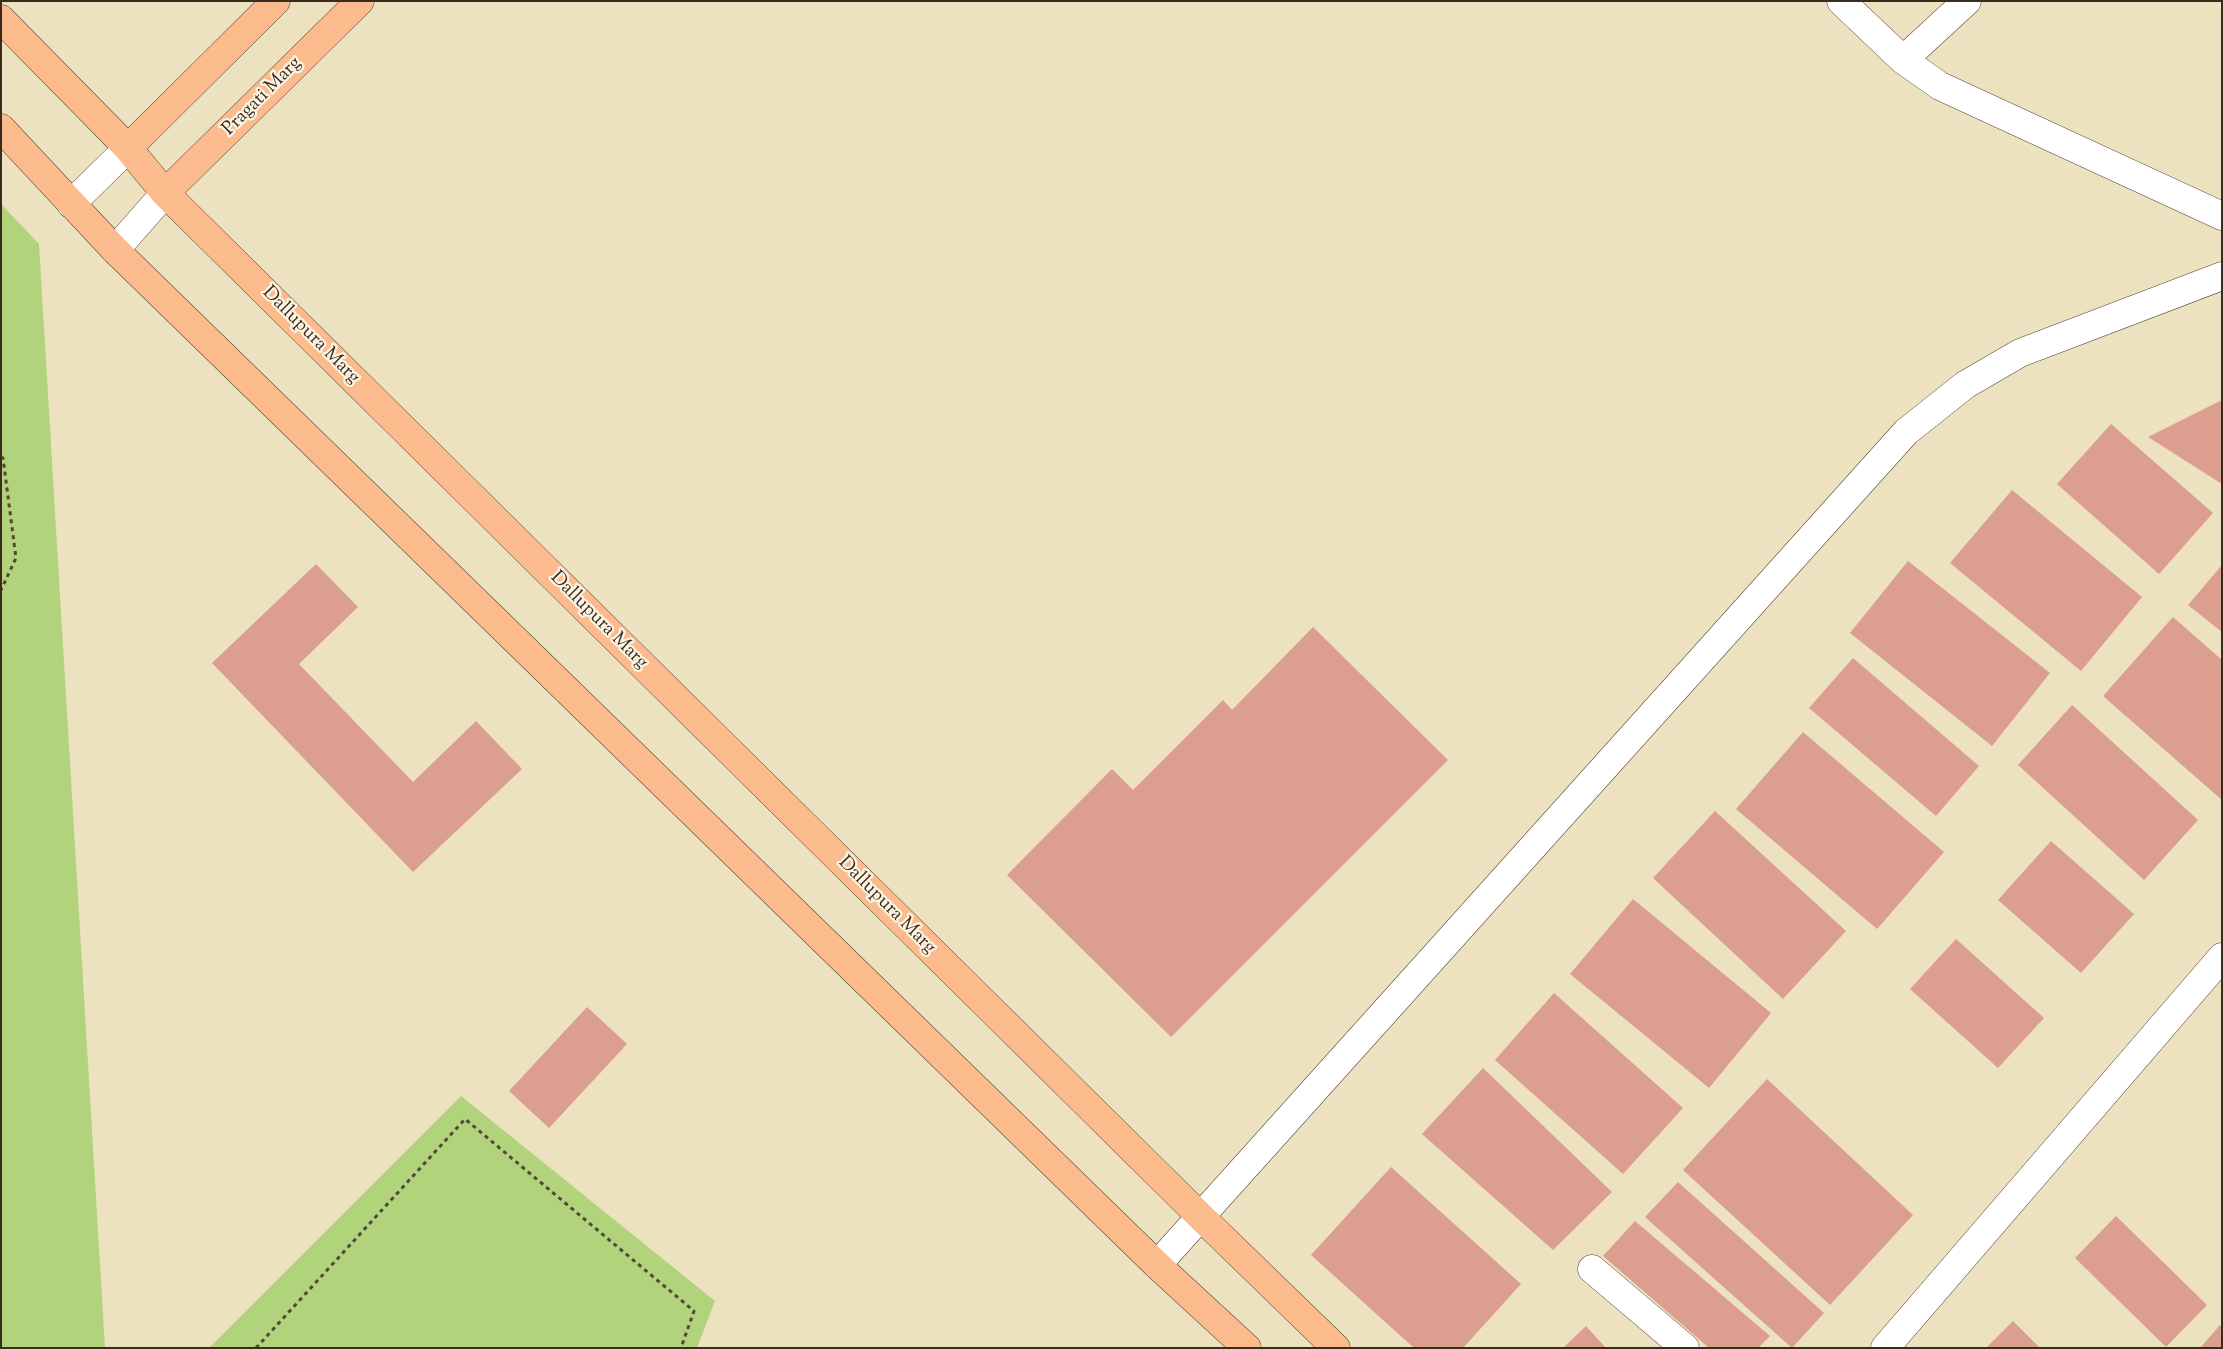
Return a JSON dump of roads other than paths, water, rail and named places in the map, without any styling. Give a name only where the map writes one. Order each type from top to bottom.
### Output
[{"type":"main road","points":[[128,148],[276,1]]},
{"type":"main road","name":"Pragati Marg","points":[[165,193],[360,1]]},
{"type":"main road","name":"Dallupura Marg","points":[[1,19],[128,148],[165,193],[1201,1217],[1336,1348]]},
{"type":"main road","points":[[1,128],[115,250],[1157,1265],[1247,1348]]},
{"type":"street","points":[[1841,1],[1903,60],[1940,86],[2222,216]]},
{"type":"street","points":[[1903,60],[1967,1]]},
{"type":"street","points":[[71,204],[128,148]]},
{"type":"street","points":[[115,250],[165,193]]},
{"type":"street","points":[[1157,1265],[1906,432],[1965,384],[2020,353],[2222,276]]},
{"type":"street","points":[[1885,1348],[2222,957]]},
{"type":"street","points":[[1592,1269],[1685,1348]]}]
